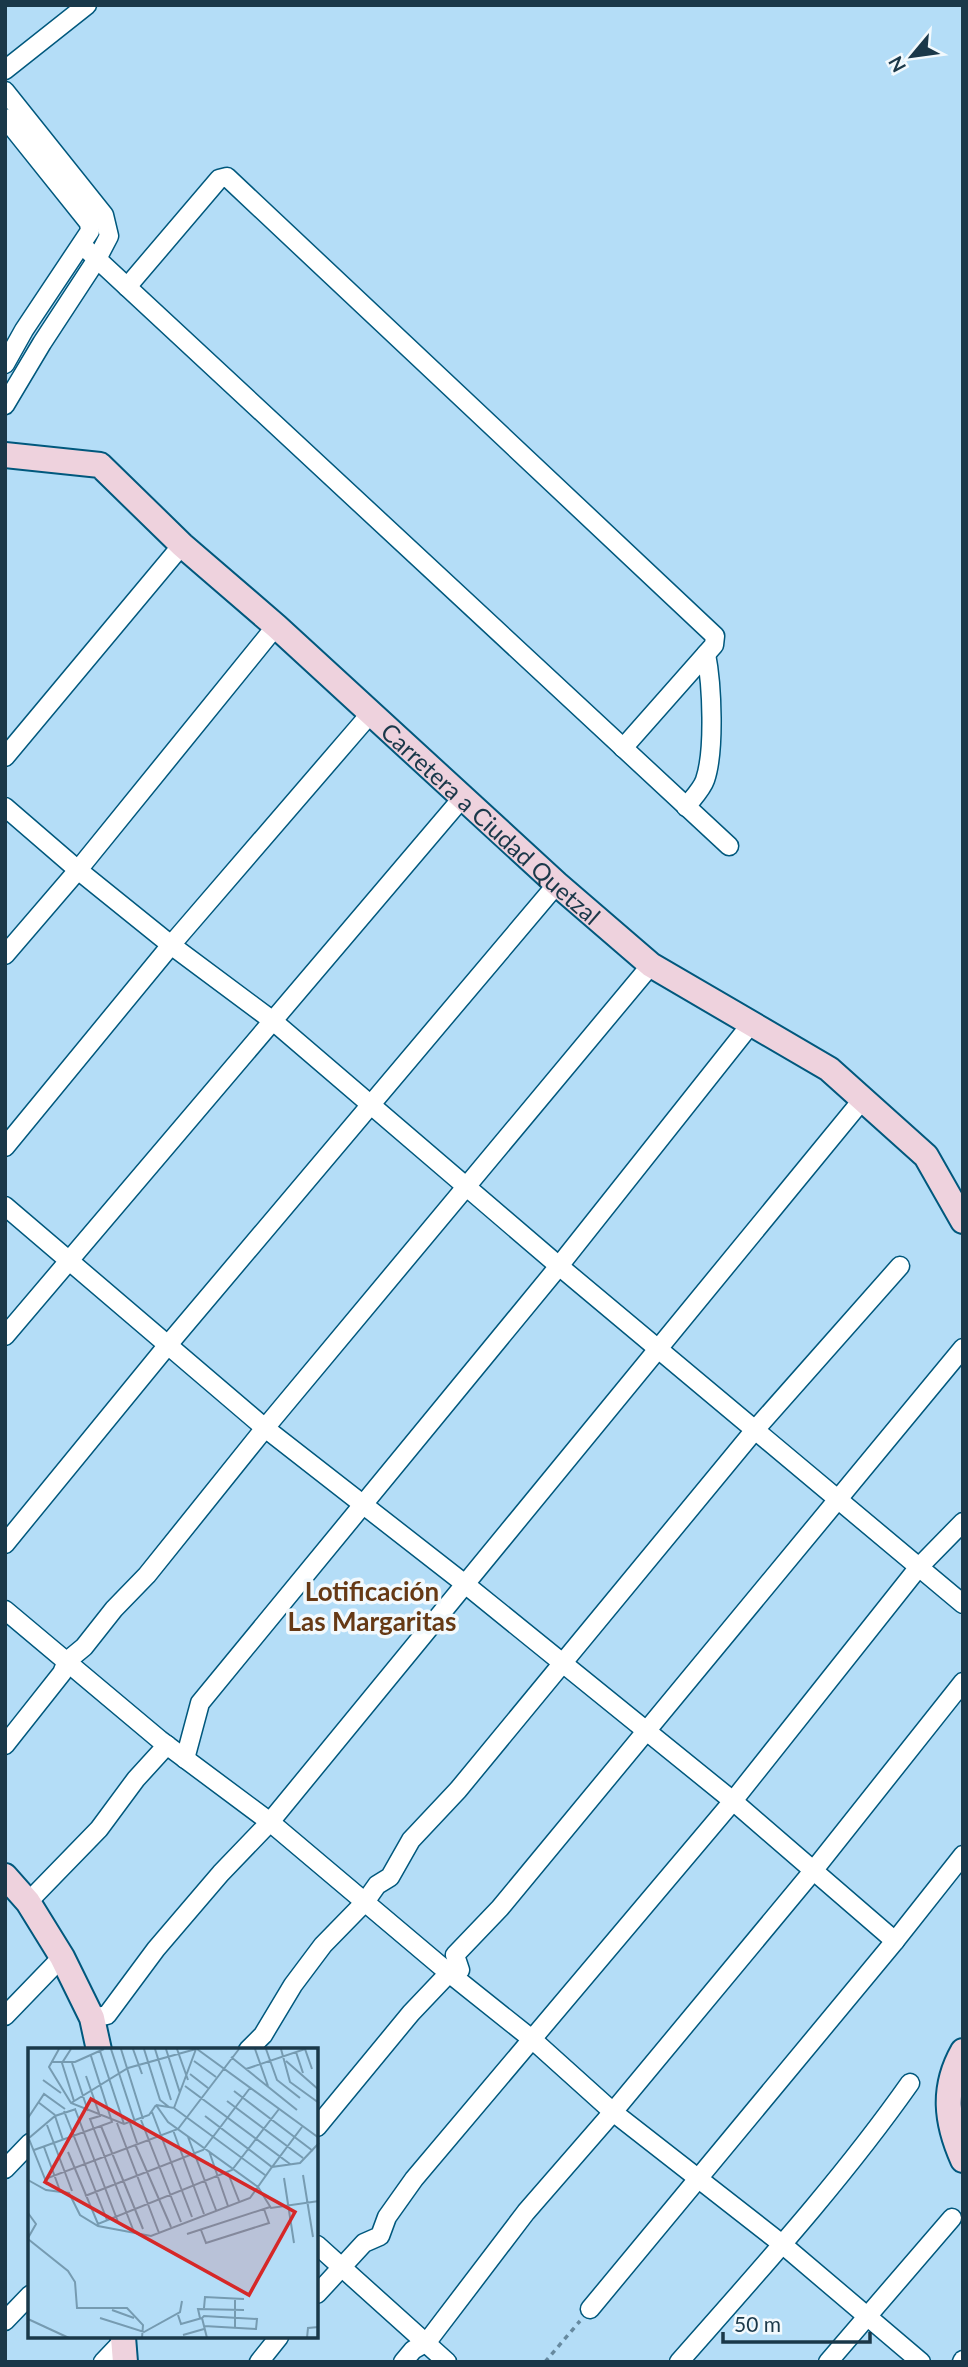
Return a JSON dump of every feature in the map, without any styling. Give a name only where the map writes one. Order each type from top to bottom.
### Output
[{"type":"main road","name":"Carretera a Ciudad Quetzal","points":[[5,454],[100,465],[182,545],[276,626],[557,884],[651,965],[829,1069],[926,1156],[963,1221]]},
{"type":"main road","points":[[5,1876],[28,1902],[62,1957],[92,2018],[99,2048]]},
{"type":"main road","points":[[963,2051],[953,2068],[948,2105],[955,2142],[963,2160]]},
{"type":"street","points":[[5,70],[87,5]]},
{"type":"street","points":[[5,91],[104,215],[109,236],[97,260],[6,401]]},
{"type":"street","points":[[5,118],[89,223],[90,230],[24,330],[5,364]]},
{"type":"street","points":[[127,287],[219,179],[227,177],[715,636],[714,645],[623,748]]},
{"type":"street","points":[[82,245],[729,846]]},
{"type":"street","points":[[24,330],[42,343]]},
{"type":"street","points":[[5,757],[182,545]]},
{"type":"street","points":[[5,955],[78,870],[276,626]]},
{"type":"street","points":[[686,807],[705,783],[712,750],[710,673],[706,654]]},
{"type":"street","points":[[5,1147],[171,945],[371,713]]},
{"type":"street","points":[[5,1336],[463,797]]},
{"type":"street","points":[[5,807],[171,945],[273,1021],[754,1431],[963,1604]]},
{"type":"street","points":[[5,1544],[167,1346],[557,884]]},
{"type":"street","points":[[5,1745],[62,1673],[66,1661],[84,1647],[114,1609],[147,1575],[265,1428],[651,965]]},
{"type":"street","points":[[186,1759],[200,1703],[559,1266],[751,1024]]},
{"type":"street","points":[[92,2018],[107,2015],[156,1948],[221,1873],[270,1822],[863,1099]]},
{"type":"street","points":[[5,1206],[265,1428],[465,1584],[733,1801],[895,1941]]},
{"type":"street","points":[[250,2048],[263,2035],[293,1985],[323,1945],[365,1902],[377,1885],[390,1877],[411,1840],[458,1790],[754,1431],[900,1266]]},
{"type":"street","points":[[318,2126],[389,2038],[449,1973],[460,1970],[454,1955],[500,1908],[963,1348]]},
{"type":"street","points":[[318,2293],[364,2243],[380,2236],[387,2217],[414,2179],[733,1801],[918,1568],[963,1521]]},
{"type":"street","points":[[5,1610],[167,1745],[270,1822],[533,2040],[614,2112],[782,2244],[921,2362]]},
{"type":"street","points":[[403,2362],[412,2350],[426,2342],[526,2212],[614,2112],[813,1871],[963,1682]]},
{"type":"street","points":[[28,1902],[99,1829],[136,1779],[167,1745]]},
{"type":"street","points":[[590,2309],[963,1855]]},
{"type":"street","points":[[5,2016],[62,1957]]},
{"type":"street","points":[[679,2362],[782,2244],[911,2083]]},
{"type":"street","points":[[5,2169],[28,2145]]},
{"type":"street","points":[[828,2362],[952,2218]]},
{"type":"street","points":[[318,2246],[447,2362]]},
{"type":"street","points":[[5,2321],[28,2297]]},
{"type":"street","points":[[259,2362],[277,2339]]},
{"type":"street","points":[[103,2362],[124,2347]]},
{"type":"path","points":[[545,2362],[590,2309]]},
{"type":"district","name":"Lotificación Las Margaritas","points":[[372,1606]]}]
